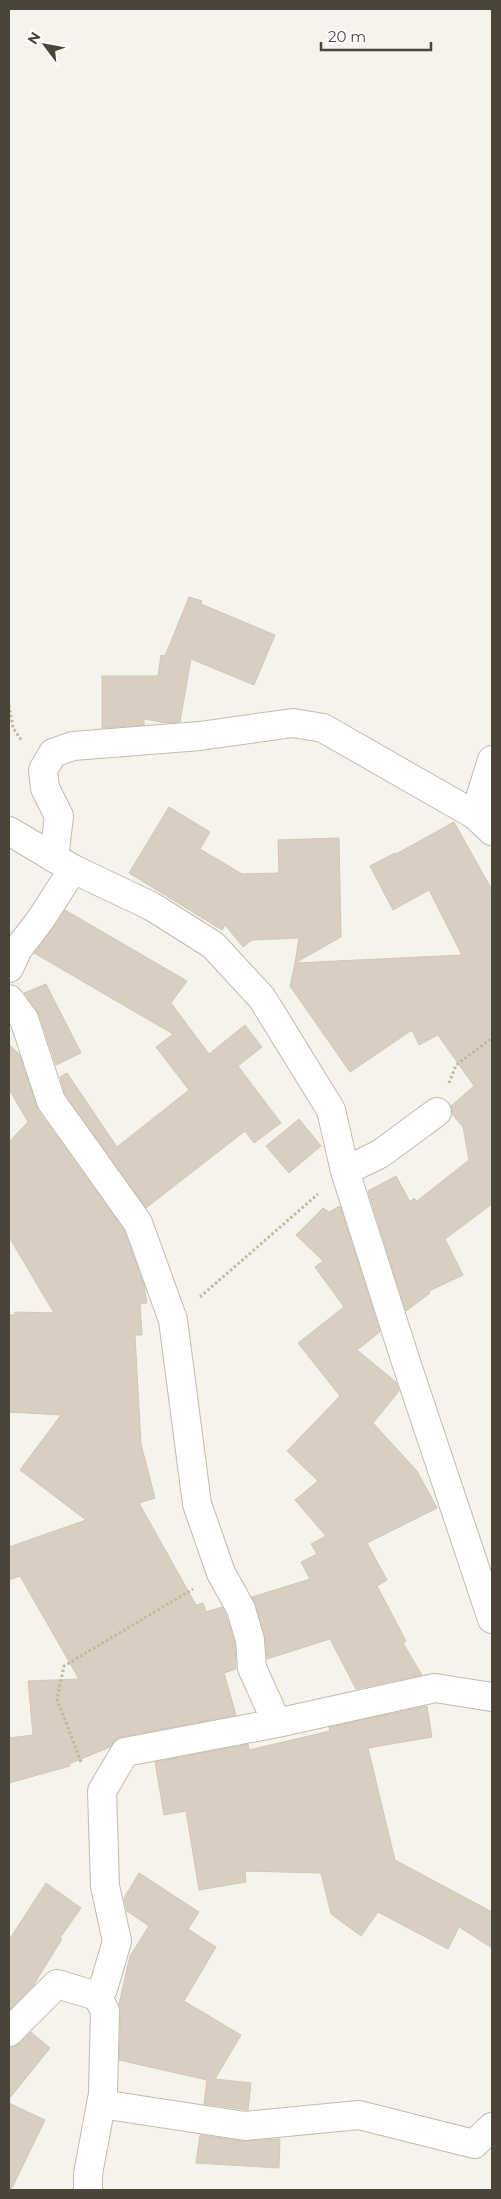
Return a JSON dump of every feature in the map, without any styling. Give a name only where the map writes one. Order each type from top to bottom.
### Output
[{"type":"street","points":[[9,968],[18,949],[41,919],[64,863],[59,816],[45,788],[43,770],[53,753],[72,746],[200,736],[293,723],[323,728],[484,823],[492,760]]},
{"type":"street","points":[[9,831],[64,863],[151,906],[213,945],[262,998],[331,1110],[345,1171],[409,1372],[492,1619]]},
{"type":"street","points":[[9,999],[24,1019],[51,1101],[138,1223],[173,1320],[197,1504],[221,1572],[241,1609],[250,1640],[252,1668],[277,1723]]},
{"type":"street","points":[[345,1171],[380,1154],[437,1112]]},
{"type":"street","points":[[97,1996],[103,1989],[117,1941],[105,1886],[102,1791],[125,1752],[277,1723],[435,1688],[492,1697]]},
{"type":"street","points":[[9,2032],[57,1984],[97,1996],[105,2011],[101,2104],[88,2174],[88,2190]]},
{"type":"street","points":[[101,2104],[245,2126],[359,2115],[474,2144],[492,2127]]},
{"type":"path","points":[[437,1112],[456,1065],[492,1038]]},
{"type":"path","points":[[173,1320],[345,1171]]},
{"type":"path","points":[[102,1791],[90,1785],[57,1699],[64,1666],[221,1572]]},
{"type":"building","points":[[189,597],[202,601],[201,604],[275,635],[254,685],[191,659],[180,722],[166,723],[144,719],[144,725],[102,728],[102,676],[158,676],[161,655],[165,656]]},
{"type":"building","points":[[169,807],[210,832],[200,849],[242,874],[279,873],[278,840],[339,838],[341,937],[295,963],[299,938],[252,940],[243,947],[225,925],[222,930],[129,873]]},
{"type":"building","points":[[454,822],[492,890],[492,1204],[445,1239],[463,1275],[429,1291],[430,1293],[406,1311],[368,1191],[396,1176],[410,1202],[414,1198],[417,1201],[469,1160],[463,1127],[452,1114],[451,1106],[474,1086],[438,1035],[419,1045],[412,1030],[350,1072],[290,986],[295,963],[462,955],[429,890],[393,910],[370,866]]},
{"type":"building","points":[[65,910],[187,981],[171,1003],[209,1054],[245,1025],[262,1047],[238,1066],[281,1123],[254,1143],[245,1131],[146,1208],[65,1094],[60,1077],[67,1073],[117,1147],[189,1090],[156,1047],[173,1034],[34,953]]},
{"type":"building","points":[[46,984],[81,1053],[56,1065],[39,1014],[24,993]]},
{"type":"building","points":[[9,1044],[19,1054],[38,1110],[124,1230],[144,1285],[147,1303],[140,1304],[142,1335],[135,1335],[141,1444],[155,1498],[139,1503],[196,1605],[203,1603],[206,1612],[222,1607],[226,1615],[235,1643],[236,1669],[224,1673],[236,1715],[122,1737],[116,1739],[110,1747],[69,1764],[70,1766],[9,1783],[9,1738],[33,1735],[28,1681],[79,1679],[20,1576],[9,1580],[9,1547],[86,1520],[20,1470],[61,1415],[9,1412],[9,1315],[15,1315],[15,1312],[54,1313],[9,1237],[9,1142],[28,1122],[9,1089]]},
{"type":"building","points":[[299,1119],[321,1146],[289,1173],[266,1146]]},
{"type":"building","points":[[340,1206],[380,1332],[357,1350],[396,1382],[399,1391],[373,1423],[417,1471],[437,1508],[367,1543],[387,1580],[377,1586],[406,1641],[403,1643],[422,1675],[356,1689],[330,1639],[267,1659],[265,1636],[252,1597],[310,1579],[301,1562],[317,1554],[311,1544],[326,1536],[295,1500],[318,1481],[287,1451],[340,1396],[298,1343],[344,1307],[315,1267],[323,1261],[296,1235],[323,1208],[329,1212]]},
{"type":"building","points":[[427,1706],[432,1737],[368,1748],[395,1860],[492,1912],[492,1948],[459,1927],[448,1949],[378,1912],[361,1936],[331,1914],[321,1873],[245,1871],[246,1882],[199,1890],[186,1811],[164,1815],[155,1762],[248,1744],[249,1750],[330,1731],[329,1727]]},
{"type":"building","points":[[139,1873],[199,1912],[188,1929],[216,1947],[184,2001],[241,2035],[215,2079],[251,2083],[248,2110],[204,2104],[207,2080],[119,2060],[121,2011],[119,2004],[130,1956],[149,1926],[127,1911],[124,1898]]},
{"type":"building","points":[[46,1883],[81,1908],[60,1938],[62,1939],[33,1986],[9,2010],[9,1940]]},
{"type":"building","points":[[31,2032],[50,2048],[9,2099],[9,2047],[20,2043]]},
{"type":"building","points":[[9,2103],[45,2120],[11,2190],[9,2190]]},
{"type":"building","points":[[200,2135],[243,2141],[280,2139],[279,2168],[196,2163]]}]
